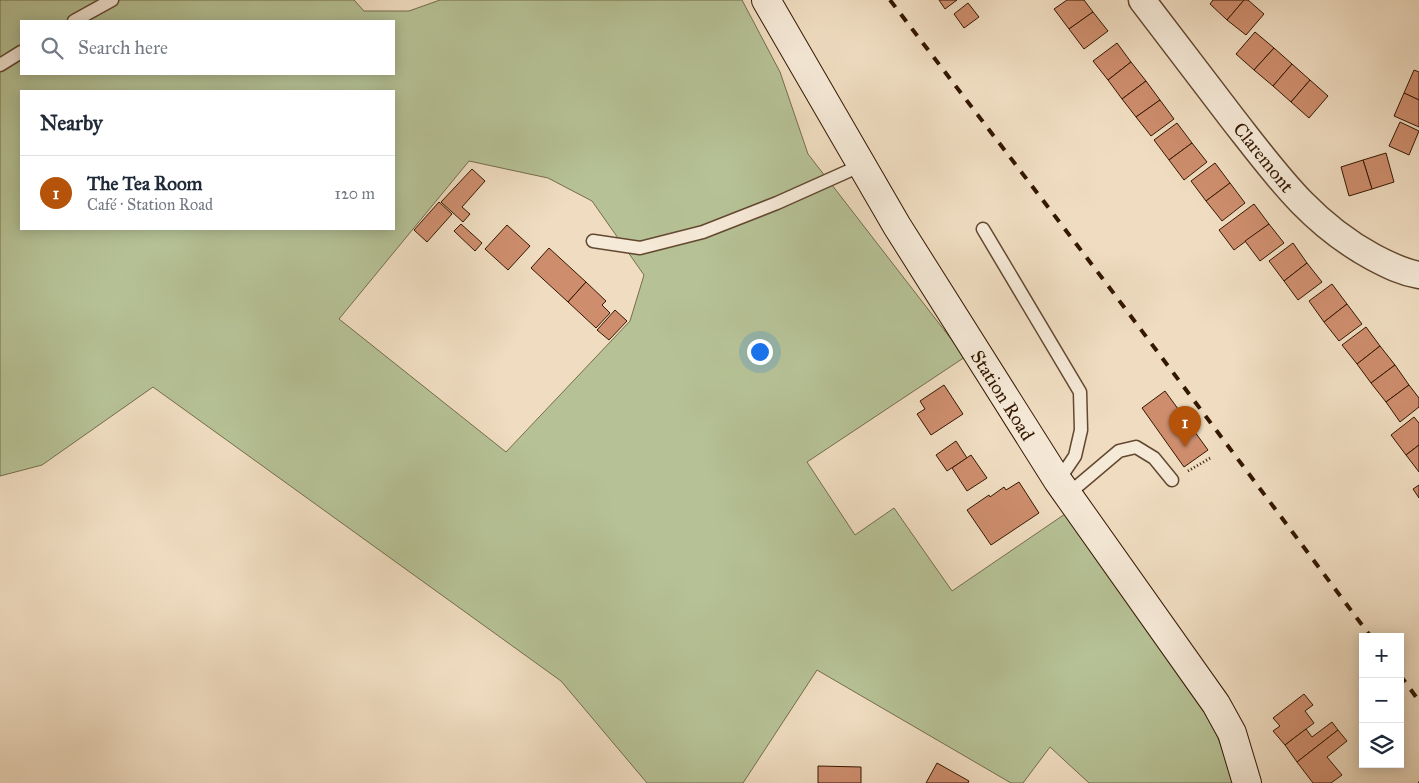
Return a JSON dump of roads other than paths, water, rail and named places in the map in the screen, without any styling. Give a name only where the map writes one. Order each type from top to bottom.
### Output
[{"type":"street","name":"Station Road","points":[[766,0],[897,226],[1063,488],[1216,704],[1232,733],[1247,783]]},
{"type":"street","name":"Claremont","points":[[1142,0],[1285,186],[1313,215],[1355,247],[1388,265],[1419,275]]},
{"type":"lane","points":[[76,20],[112,0]]},
{"type":"lane","points":[[0,65],[20,53]]},
{"type":"lane","points":[[593,241],[640,248],[703,232],[778,203],[862,165]]},
{"type":"lane","points":[[983,229],[1080,392],[1081,430],[1075,456],[1063,488]]},
{"type":"lane","points":[[1063,488],[1119,451],[1136,447],[1154,458],[1172,480]]},
{"type":"railway","points":[[890,0],[1106,283],[1368,633]]},
{"type":"railway","points":[[1402,678],[1419,701]]},
{"type":"place","name":"The Tea Room","points":[[1185,447]]}]
